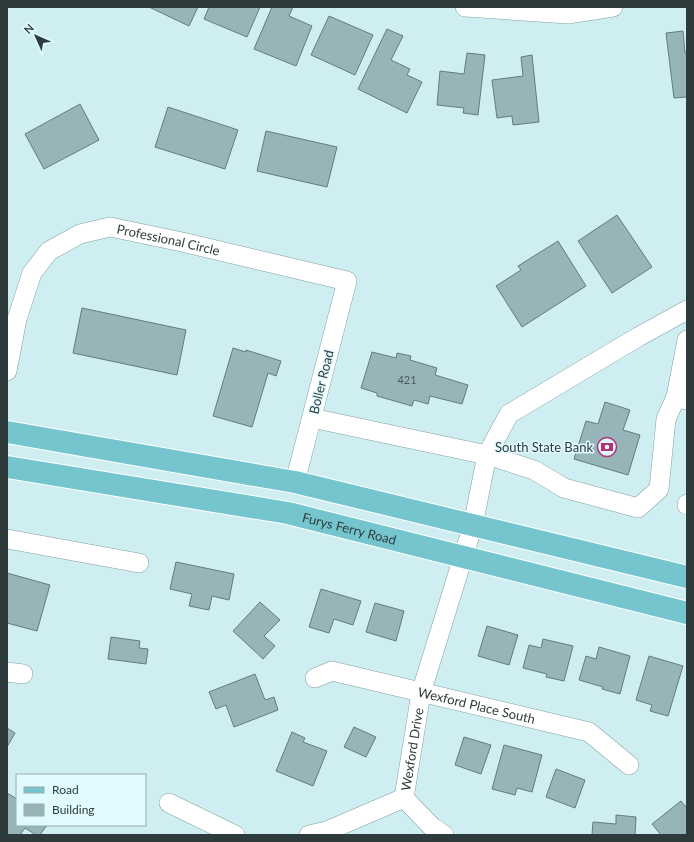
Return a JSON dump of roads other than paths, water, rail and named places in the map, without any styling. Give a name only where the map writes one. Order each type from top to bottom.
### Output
[{"type":"main road","points":[[7,432],[295,482],[687,577]]},
{"type":"main road","name":"Furys Ferry Road","points":[[7,467],[288,513],[687,613]]},
{"type":"street","points":[[465,7],[568,14],[613,7]]},
{"type":"street","name":"Professional Circle","points":[[7,371],[17,319],[32,273],[49,251],[80,234],[110,227],[182,242],[347,281]]},
{"type":"street","name":"Boller Road","points":[[295,482],[347,281]]},
{"type":"street","name":"Wexford Drive","points":[[444,835],[432,827],[404,798],[421,692],[473,525],[487,455],[509,414],[638,337],[687,310]]},
{"type":"street","points":[[312,418],[487,455],[534,470],[564,488],[638,508],[659,488],[666,419],[682,399],[687,340]]},
{"type":"street","points":[[7,539],[139,563]]},
{"type":"street","name":"Wexford Place South","points":[[316,678],[332,671],[589,732],[629,765]]},
{"type":"street","points":[[309,835],[327,831],[404,798]]},
{"type":"street","points":[[169,802],[235,835]]},
{"type":"place","name":"South State Bank","points":[[607,447]]}]
